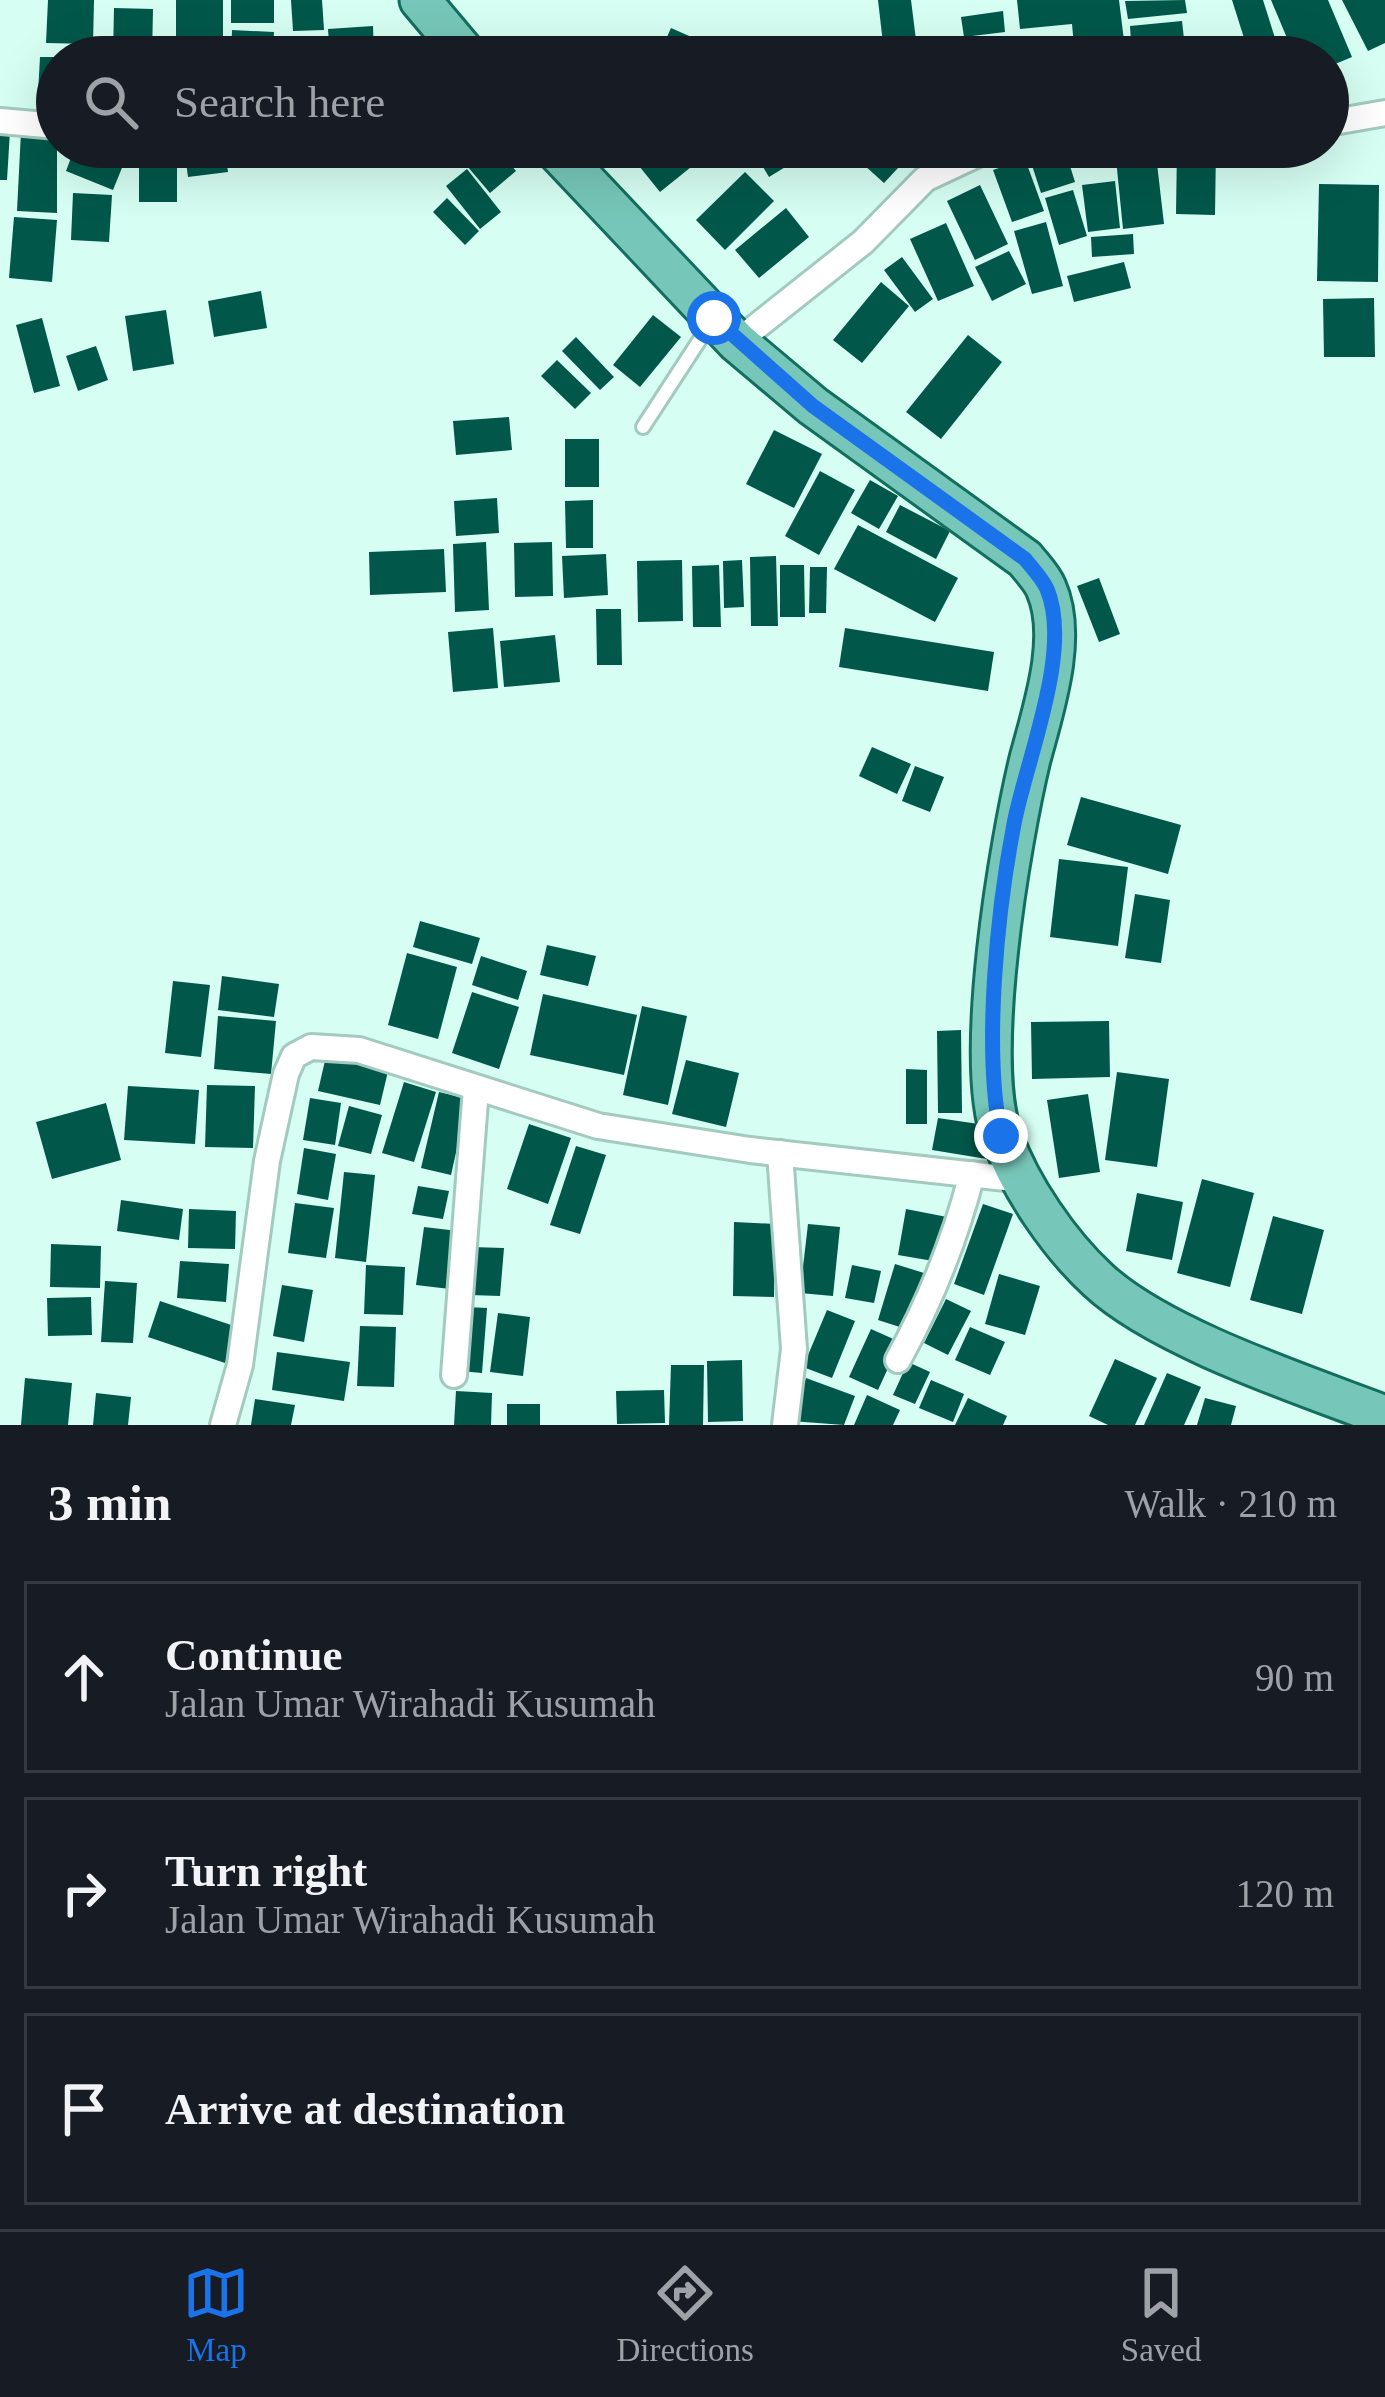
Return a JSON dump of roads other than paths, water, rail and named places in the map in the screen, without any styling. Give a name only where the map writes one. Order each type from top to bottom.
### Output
[{"type":"main road","points":[[420,0],[450,36]]},
{"type":"main road","points":[[573,168],[725,330],[813,406],[1025,559],[1047,589],[1051,659],[1014,824],[1002,910],[992,1092],[1001,1136],[1057,1232],[1099,1282],[1187,1336],[1385,1416]]},
{"type":"street","points":[[1349,120],[1385,113]]},
{"type":"street","points":[[0,121],[36,124]]},
{"type":"street","points":[[725,330],[863,242],[925,179],[948,168]]},
{"type":"street","points":[[224,1425],[241,1365],[267,1161],[294,1056],[311,1047],[358,1050],[598,1126],[779,1153],[1024,1180]]},
{"type":"street","points":[[454,1375],[476,1088]]},
{"type":"street","points":[[779,1153],[794,1349],[785,1425]]},
{"type":"street","points":[[898,1360],[935,1287],[972,1174]]},
{"type":"lane","points":[[643,427],[725,330]]}]
